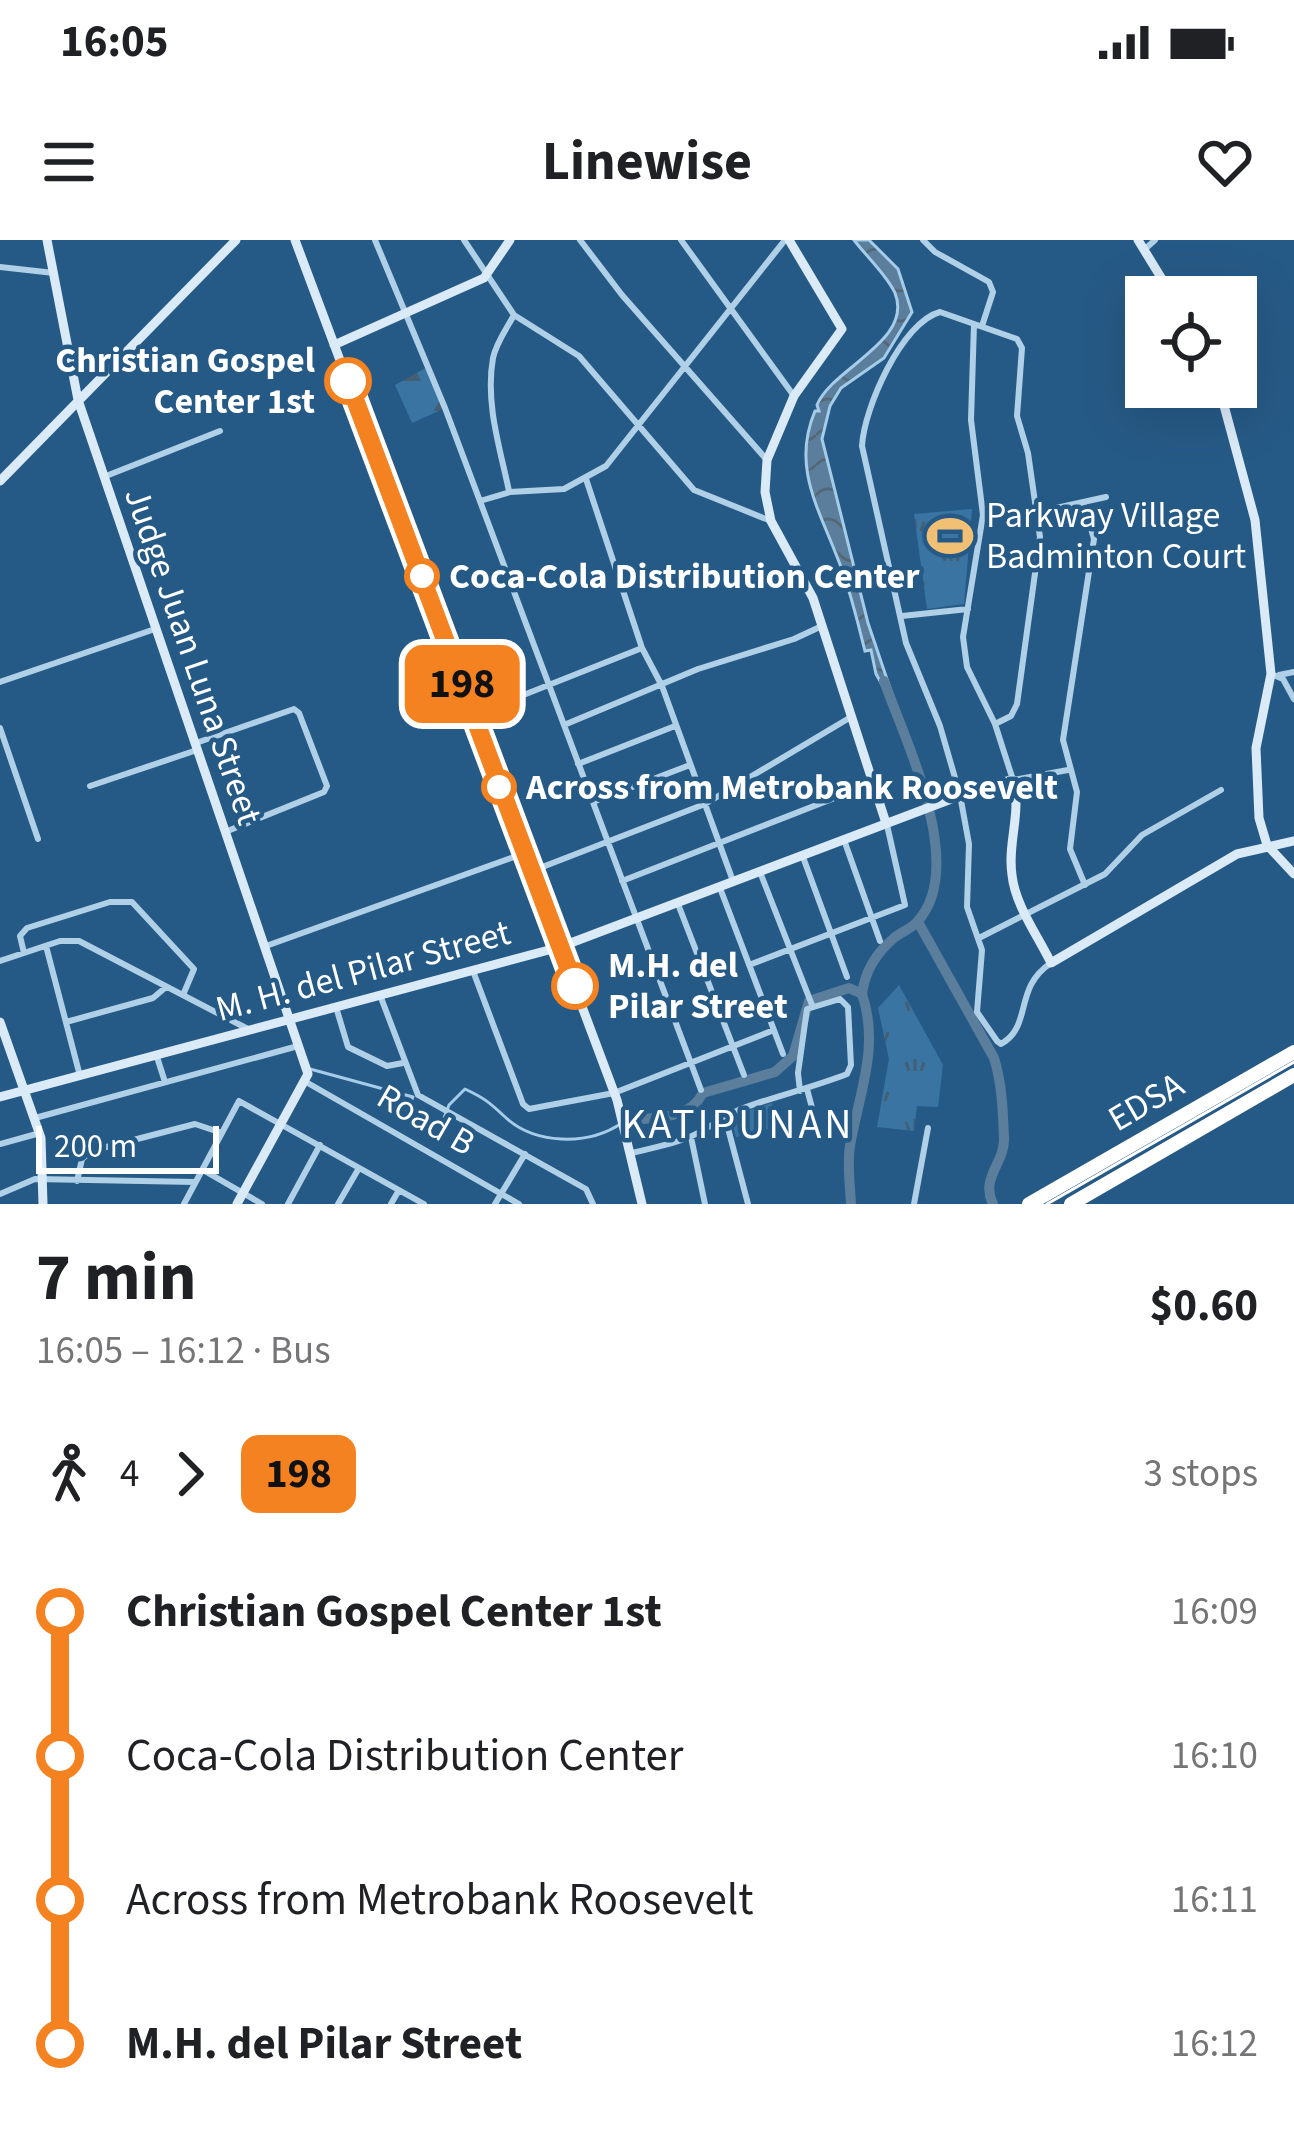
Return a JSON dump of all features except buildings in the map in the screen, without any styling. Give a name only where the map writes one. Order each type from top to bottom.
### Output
[{"type":"highway","name":"EDSA","points":[[1030,1204],[1294,1052]]},
{"type":"highway","name":"EDSA","points":[[1071,1204],[1294,1076]]},
{"type":"highway","points":[[1138,1142],[1141,1164]]},
{"type":"highway","points":[[1122,1151],[1141,1164]]},
{"type":"street","name":"Judge Juan Luna Street","points":[[47,240],[78,400],[266,946],[308,1074],[306,1082]]},
{"type":"street","points":[[0,481],[236,240]]},
{"type":"street","points":[[295,240],[614,1094],[642,1204]]},
{"type":"street","points":[[375,240],[480,501],[701,1090]]},
{"type":"street","points":[[464,240],[514,315],[579,356],[694,490],[771,521]]},
{"type":"street","points":[[334,345],[488,275],[511,240]]},
{"type":"street","points":[[580,240],[622,295],[767,460]]},
{"type":"street","points":[[681,240],[794,396]]},
{"type":"street","points":[[480,501],[510,492],[563,489],[606,466],[787,240],[842,329],[794,396],[767,460],[765,492],[771,521],[822,626],[886,823],[905,905],[749,965]]},
{"type":"street","points":[[923,240],[935,252],[989,281],[992,292],[978,324],[971,420],[983,514],[963,637],[968,667],[1013,780],[1018,807],[1011,871],[1015,892],[1051,963]]},
{"type":"street","points":[[1155,240],[1141,245],[1160,276]]},
{"type":"street","points":[[0,267],[54,273]]},
{"type":"street","points":[[994,724],[1011,716],[1017,704],[1039,557],[1038,512],[1017,416],[1022,348],[1012,338],[940,312],[917,323],[887,371],[863,421],[862,446],[906,643],[940,726],[960,795],[969,844],[967,907],[982,961],[977,1012],[1001,1044],[1010,1039],[1021,1017],[1031,978],[1051,963],[1226,860],[1294,841]]},
{"type":"street","points":[[510,492],[494,422],[492,387],[494,353],[514,315]]},
{"type":"street","points":[[1225,408],[1255,520],[1275,675],[1256,761],[1259,818],[1267,845],[1294,874]]},
{"type":"street","points":[[103,477],[220,431]]},
{"type":"street","points":[[586,479],[642,648],[662,686],[734,883]]},
{"type":"street","points":[[983,514],[1038,512],[1106,497]]},
{"type":"street","points":[[1084,505],[1094,539],[1064,724],[1068,770],[1077,792],[1070,849],[1084,885]]},
{"type":"street","points":[[902,616],[968,609]]},
{"type":"street","points":[[564,725],[698,669],[822,626]]},
{"type":"street","points":[[0,682],[155,629]]},
{"type":"street","points":[[473,715],[642,648]]},
{"type":"street","points":[[1275,675],[1294,672]]},
{"type":"street","points":[[1275,675],[1294,699]]},
{"type":"street","points":[[90,786],[290,709],[299,713],[326,790],[225,832]]},
{"type":"street","points":[[531,871],[705,804],[851,717]]},
{"type":"street","points":[[578,764],[676,725]]},
{"type":"street","points":[[0,728],[38,839]]},
{"type":"street","points":[[592,803],[690,765]]},
{"type":"street","points":[[1013,780],[1068,770]]},
{"type":"street","name":"M. H. del Pilar Street","points":[[0,1097],[560,947],[960,795],[1013,780]]},
{"type":"street","points":[[622,880],[873,783]]},
{"type":"street","points":[[979,938],[1117,865],[1142,835],[1221,790]]},
{"type":"street","points":[[844,840],[880,940]]},
{"type":"street","points":[[266,946],[524,853]]},
{"type":"street","points":[[802,856],[847,977]]},
{"type":"street","points":[[760,872],[810,1001],[798,1073],[820,1138]]},
{"type":"street","points":[[720,888],[783,1054]]},
{"type":"street","points":[[24,953],[20,936],[27,928],[110,902],[132,902],[194,969],[183,995]]},
{"type":"street","points":[[677,904],[744,1075]]},
{"type":"street","points":[[0,961],[46,945],[79,941],[248,1029]]},
{"type":"street","points":[[46,945],[80,1076]]},
{"type":"street","points":[[473,971],[523,1104],[532,1109],[614,1094],[773,1030]]},
{"type":"street","points":[[66,1022],[153,998],[166,987]]},
{"type":"street","points":[[380,995],[418,1095],[586,1189],[593,1204]]},
{"type":"street","points":[[632,1153],[691,1136],[724,1117],[847,1074],[851,1065],[845,1002],[810,1001]]},
{"type":"street","points":[[336,1007],[348,1047],[387,1066],[403,1063]]},
{"type":"street","points":[[0,1022],[40,1133],[44,1204]]},
{"type":"street","points":[[35,1118],[298,1046]]},
{"type":"street","points":[[157,1054],[165,1082]]},
{"type":"street","points":[[240,1199],[306,1082]]},
{"type":"street","name":"Road B","points":[[306,1082],[519,1204]]},
{"type":"street","points":[[184,1204],[239,1101],[424,1204]]},
{"type":"street","points":[[724,1117],[748,1204]]},
{"type":"street","points":[[77,1181],[82,1159],[98,1149],[195,1124],[222,1132]]},
{"type":"street","points":[[914,1204],[928,1128]]},
{"type":"street","points":[[0,1144],[40,1133]]},
{"type":"street","points":[[691,1136],[705,1204]]},
{"type":"street","points":[[288,1204],[320,1145]]},
{"type":"street","points":[[495,1204],[525,1154]]},
{"type":"street","points":[[338,1204],[359,1168]]},
{"type":"street","points":[[202,1169],[240,1199],[262,1204]]},
{"type":"street","points":[[0,1194],[29,1180],[195,1182]]},
{"type":"street","points":[[391,1204],[399,1190]]},
{"type":"green space","points":[[429,366],[445,408],[412,423],[395,385]]},
{"type":"green space","points":[[972,509],[964,604],[927,609],[914,514]]},
{"type":"green space","points":[[899,985],[943,1065],[938,1107],[917,1106],[914,1131],[877,1127],[889,1059],[878,1008]]},
{"type":"green space","points":[[772,1103],[777,1127],[736,1137],[731,1116]]},
{"type":"water","points":[[854,240],[869,240],[898,269],[912,312],[884,358],[841,388],[830,406],[822,439],[868,623],[892,694],[888,695],[876,674],[871,650],[865,651],[846,580],[807,472],[808,432],[819,411],[817,405],[838,379],[883,340],[898,310],[891,286]]},
{"type":"waterway","points":[[862,994],[877,956],[917,922],[931,899],[936,870],[928,803],[884,681]]},
{"type":"waterway","points":[[918,922],[997,1068],[1004,1138],[989,1186],[993,1204]]},
{"type":"waterway","points":[[623,1122],[678,1114],[703,1093],[775,1072],[793,1056],[809,1001],[849,988],[862,994]]},
{"type":"waterway","points":[[851,1204],[849,1153],[869,1033],[862,994]]},
{"type":"waterway","points":[[310,1069],[413,1097],[407,1111],[442,1123],[449,1105],[465,1089],[516,1126],[546,1137],[578,1139],[622,1123]]},
{"type":"tram line","points":[[1047,1204],[1294,1062]]},
{"type":"bus line","name":"198","points":[[348,381],[575,986]]},
{"type":"place","name":"Christian Gospel Center 1st","points":[[348,381]]},
{"type":"place","name":"Parkway Village Badminton Court","points":[[950,536]]},
{"type":"place","name":"Coca-Cola Distribution Center","points":[[422,576]]},
{"type":"place","name":"Across from Metrobank Roosevelt","points":[[499,787]]},
{"type":"place","name":"M.H. del Pilar Street","points":[[575,986]]},
{"type":"district","name":"KATIPUNAN","points":[[738,1125]]}]
